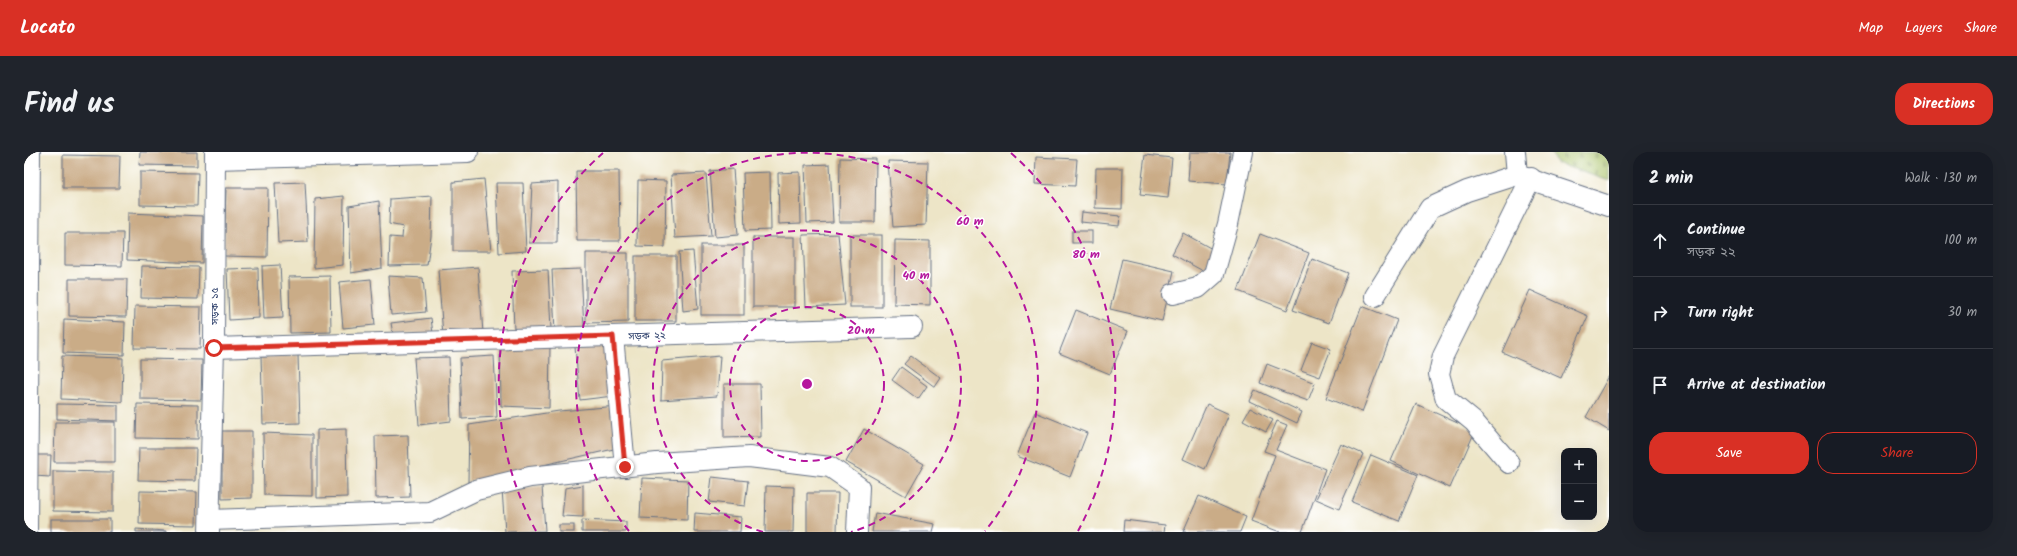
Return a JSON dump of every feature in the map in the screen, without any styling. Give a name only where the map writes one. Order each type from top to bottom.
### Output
[{"type":"street","points":[[27,532],[30,152]]},
{"type":"street","points":[[215,156],[468,152]]},
{"type":"street","points":[[1173,294],[1198,288],[1214,274],[1228,224],[1243,152]]},
{"type":"street","points":[[1509,463],[1474,422],[1446,399],[1439,374],[1443,356],[1524,177],[1515,152]]},
{"type":"street","name":"সড়ক ১৫","points":[[209,526],[214,348],[215,156]]},
{"type":"street","points":[[1375,296],[1430,208],[1467,191],[1524,177],[1609,206]]},
{"type":"street","name":"সড়ক ২২","points":[[214,348],[912,327]]},
{"type":"street","points":[[613,336],[625,467]]},
{"type":"street","points":[[209,526],[430,512],[476,490],[530,477],[625,467],[749,457],[830,468],[859,487],[857,532]]},
{"type":"green space","points":[[1551,152],[1609,152],[1609,181],[1556,163]]},
{"type":"building","points":[[140,152],[197,152],[197,166],[139,165]]},
{"type":"building","points":[[1190,152],[1230,152],[1227,184],[1188,181]]},
{"type":"building","points":[[63,155],[120,156],[119,188],[63,188]]},
{"type":"building","points":[[1145,155],[1172,158],[1168,198],[1140,195]]},
{"type":"building","points":[[1036,157],[1077,159],[1075,186],[1035,184]]},
{"type":"building","points":[[840,158],[876,159],[875,222],[839,222]]},
{"type":"building","points":[[888,161],[928,162],[926,225],[893,227]]},
{"type":"building","points":[[830,164],[833,222],[807,223],[805,165]]},
{"type":"building","points":[[1096,168],[1123,168],[1122,209],[1095,208]]},
{"type":"building","points":[[733,169],[738,235],[715,237],[710,171]]},
{"type":"building","points":[[576,171],[619,171],[620,241],[577,241]]},
{"type":"building","points":[[140,172],[198,173],[197,206],[140,205]]},
{"type":"building","points":[[770,172],[771,230],[745,231],[743,173]]},
{"type":"building","points":[[800,172],[801,223],[779,224],[778,173]]},
{"type":"building","points":[[706,173],[711,236],[675,238],[671,175]]},
{"type":"building","points":[[484,179],[491,251],[453,251],[453,182]]},
{"type":"building","points":[[638,180],[666,181],[665,247],[637,246]]},
{"type":"building","points":[[305,182],[308,242],[278,243],[275,183]]},
{"type":"building","points":[[558,182],[557,243],[529,243],[532,184]]},
{"type":"building","points":[[496,183],[523,183],[526,251],[499,253]]},
{"type":"building","points":[[226,188],[268,188],[267,257],[224,256]]},
{"type":"building","points":[[344,196],[343,265],[314,268],[315,199]]},
{"type":"building","points":[[432,196],[431,236],[427,265],[389,266],[390,237],[402,238],[403,227],[389,224],[390,199]]},
{"type":"building","points":[[379,201],[382,268],[351,273],[349,206]]},
{"type":"building","points":[[1082,212],[1120,216],[1119,226],[1081,222]]},
{"type":"building","points":[[128,213],[203,216],[202,263],[127,260]]},
{"type":"building","points":[[1072,231],[1092,231],[1092,243],[1072,243]]},
{"type":"building","points":[[65,233],[123,233],[122,266],[65,265]]},
{"type":"building","points":[[1183,233],[1214,250],[1203,271],[1172,254]]},
{"type":"building","points":[[838,234],[845,305],[806,307],[803,235]]},
{"type":"building","points":[[1260,234],[1309,253],[1287,310],[1238,291]]},
{"type":"building","points":[[850,235],[882,235],[882,307],[850,307]]},
{"type":"building","points":[[753,237],[795,237],[795,307],[753,307]]},
{"type":"building","points":[[895,240],[930,241],[930,305],[894,304]]},
{"type":"building","points":[[701,245],[744,245],[744,315],[701,315]]},
{"type":"building","points":[[693,251],[698,309],[683,311],[679,252]]},
{"type":"building","points":[[586,253],[628,253],[628,322],[586,323]]},
{"type":"building","points":[[635,256],[676,256],[676,321],[635,321]]},
{"type":"building","points":[[1122,259],[1174,271],[1162,321],[1110,309]]},
{"type":"building","points":[[1312,259],[1348,273],[1329,323],[1293,310]]},
{"type":"building","points":[[280,265],[283,318],[264,319],[262,266]]},
{"type":"building","points":[[142,266],[199,267],[198,299],[141,298]]},
{"type":"building","points":[[478,267],[483,333],[443,336],[438,270]]},
{"type":"building","points":[[258,268],[259,318],[229,320],[227,269]]},
{"type":"building","points":[[581,269],[584,330],[555,332],[552,270]]},
{"type":"building","points":[[548,270],[551,329],[514,331],[512,271]]},
{"type":"building","points":[[330,276],[331,332],[290,333],[289,277]]},
{"type":"building","points":[[388,276],[423,278],[426,312],[391,315]]},
{"type":"building","points":[[69,279],[127,279],[126,317],[69,316]]},
{"type":"building","points":[[371,279],[375,325],[343,328],[339,282]]},
{"type":"building","points":[[1530,290],[1588,316],[1561,378],[1502,352]]},
{"type":"building","points":[[135,306],[201,307],[200,349],[134,348]]},
{"type":"building","points":[[1362,306],[1397,320],[1362,412],[1326,398]]},
{"type":"building","points":[[1076,310],[1128,331],[1110,374],[1059,353]]},
{"type":"building","points":[[431,318],[433,334],[393,334],[391,323]]},
{"type":"building","points":[[64,319],[125,322],[124,355],[63,353]]},
{"type":"building","points":[[1312,342],[1331,349],[1320,377],[1301,370]]},
{"type":"building","points":[[608,344],[613,396],[580,400],[575,347]]},
{"type":"building","points":[[500,345],[550,346],[549,408],[501,406]]},
{"type":"building","points":[[298,355],[300,423],[263,424],[261,357]]},
{"type":"building","points":[[62,356],[123,358],[122,402],[61,399]]},
{"type":"building","points":[[494,356],[497,417],[462,419],[460,358]]},
{"type":"building","points":[[720,356],[717,396],[661,400],[662,361]]},
{"type":"building","points":[[911,356],[941,378],[935,387],[904,364]]},
{"type":"building","points":[[449,357],[451,421],[419,425],[414,358]]},
{"type":"building","points":[[140,359],[202,360],[201,400],[140,399]]},
{"type":"building","points":[[1267,364],[1315,383],[1308,401],[1260,383]]},
{"type":"building","points":[[901,367],[927,386],[918,399],[892,380]]},
{"type":"building","points":[[1609,376],[1609,431],[1586,417]]},
{"type":"building","points":[[724,384],[760,384],[761,437],[724,438]]},
{"type":"building","points":[[1255,390],[1302,412],[1297,423],[1250,401]]},
{"type":"building","points":[[57,404],[118,405],[118,421],[57,419]]},
{"type":"building","points":[[137,404],[198,405],[198,439],[136,438]]},
{"type":"building","points":[[1207,404],[1229,414],[1205,469],[1183,459]]},
{"type":"building","points":[[1416,404],[1475,431],[1450,488],[1391,461]]},
{"type":"building","points":[[618,406],[618,448],[468,482],[469,425],[559,411]]},
{"type":"building","points":[[1250,408],[1273,420],[1266,432],[1243,420]]},
{"type":"building","points":[[1035,412],[1087,433],[1070,477],[1017,456]]},
{"type":"building","points":[[1277,421],[1287,425],[1276,450],[1325,469],[1302,532],[1280,532],[1251,521],[1275,455],[1264,451]]},
{"type":"building","points":[[55,422],[115,422],[115,462],[54,462]]},
{"type":"building","points":[[346,429],[347,497],[317,498],[317,430]]},
{"type":"building","points":[[864,429],[924,464],[906,496],[846,462]]},
{"type":"building","points":[[222,431],[252,431],[252,498],[222,499]]},
{"type":"building","points":[[263,433],[312,435],[312,496],[264,495]]},
{"type":"building","points":[[408,435],[410,497],[376,498],[375,436]]},
{"type":"building","points":[[1341,444],[1363,454],[1339,509],[1316,499]]},
{"type":"building","points":[[139,448],[196,448],[195,481],[138,480]]},
{"type":"building","points":[[34,455],[51,455],[50,477],[34,476]]},
{"type":"building","points":[[1371,455],[1418,475],[1399,521],[1352,502]]},
{"type":"building","points":[[53,471],[113,472],[113,512],[53,511]]},
{"type":"building","points":[[712,477],[748,481],[745,506],[709,502]]},
{"type":"building","points":[[642,478],[688,480],[687,520],[640,518]]},
{"type":"building","points":[[583,485],[583,517],[562,516],[565,488]]},
{"type":"building","points":[[542,486],[545,531],[505,532],[502,489]]},
{"type":"building","points":[[766,486],[794,487],[793,532],[765,532]]},
{"type":"building","points":[[140,491],[197,492],[196,525],[139,524]]},
{"type":"building","points":[[807,493],[838,493],[837,532],[807,532]]},
{"type":"building","points":[[1199,496],[1246,517],[1240,532],[1183,532]]},
{"type":"building","points":[[695,513],[741,517],[740,532],[694,532]]},
{"type":"building","points":[[875,513],[935,524],[933,532],[872,532]]},
{"type":"building","points":[[51,519],[110,519],[110,532],[51,532]]},
{"type":"building","points":[[582,520],[626,522],[626,532],[582,532]]},
{"type":"building","points":[[1124,520],[1165,525],[1164,532],[1123,532]]},
{"type":"building","points":[[559,525],[574,525],[574,532],[559,532]]},
{"type":"building","points":[[136,529],[166,531],[166,532],[136,532]]},
{"type":"route","points":[[214,348],[613,336],[625,467]]}]
